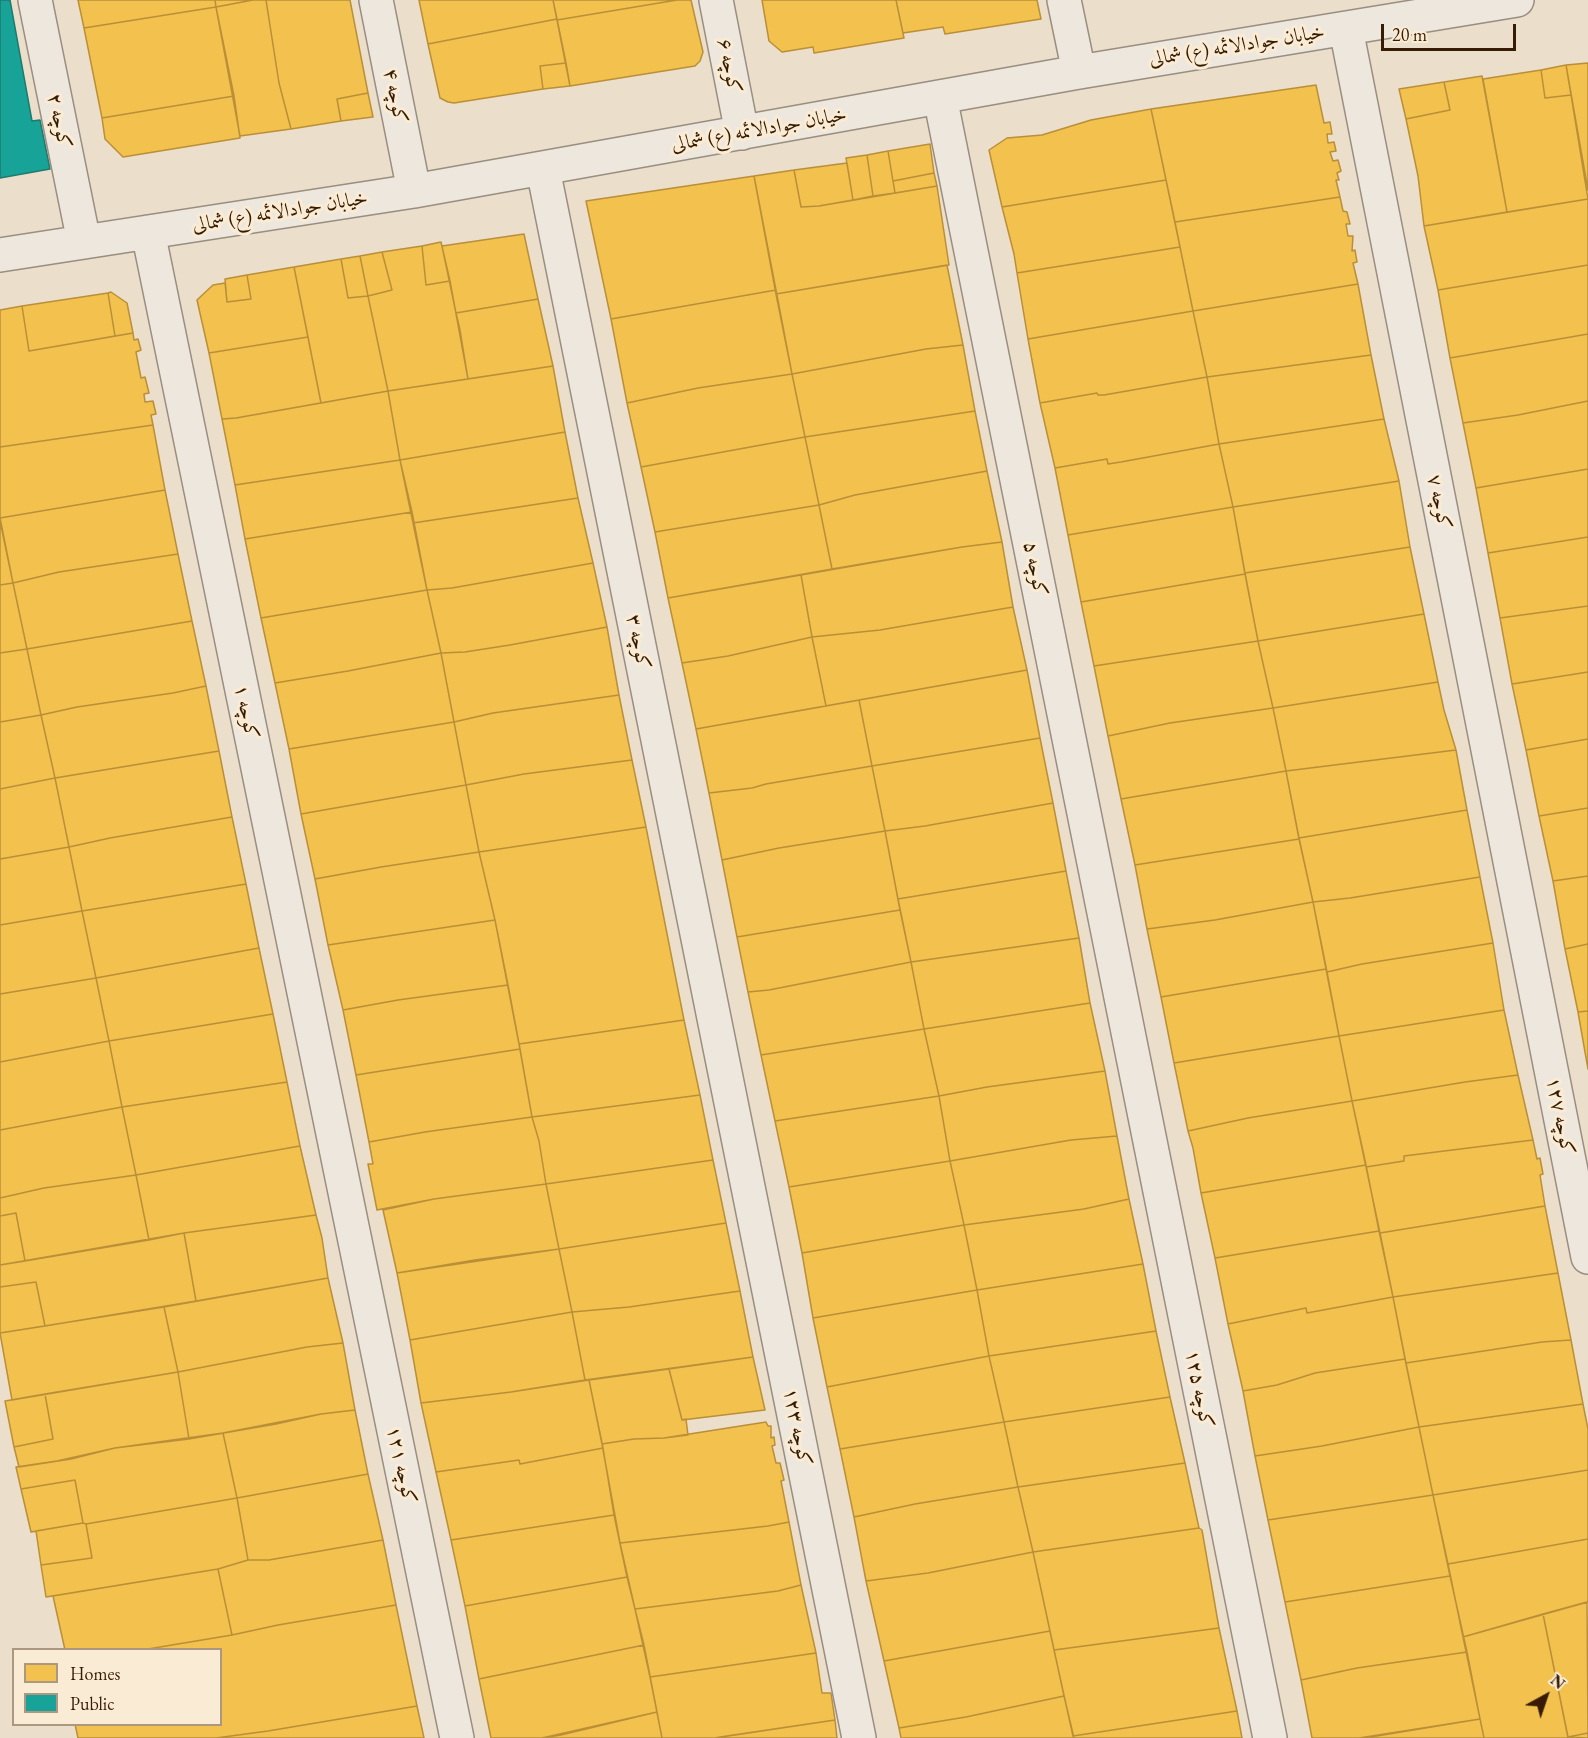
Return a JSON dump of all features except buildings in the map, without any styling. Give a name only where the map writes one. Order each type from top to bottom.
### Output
[{"type":"street","name":"کوچه ۲","points":[[35,0],[84,242]]},
{"type":"street","name":"کوچه ۴","points":[[376,0],[414,191]]},
{"type":"street","name":"کوچه ۶","points":[[716,0],[742,133]]},
{"type":"street","points":[[1064,0],[1079,72]]},
{"type":"street","name":"خیابان جوادالائمه (ع) شمالی","points":[[0,255],[414,191],[1079,72],[1346,28],[1473,3],[1517,0]]},
{"type":"street","name":"کوچه ۷","points":[[1346,28],[1532,974]]},
{"type":"street","name":"کوچه ۵","points":[[940,97],[1129,1040]]},
{"type":"street","name":"کوچه ۳","points":[[543,169],[734,1115]]},
{"type":"street","name":"کوچه ۱","points":[[148,232],[345,1192]]},
{"type":"street","name":"کوچه ۱۲۷","points":[[1532,974],[1588,1257]]},
{"type":"street","name":"کوچه ۱۲۵","points":[[1129,1040],[1270,1738]]},
{"type":"street","name":"کوچه ۱۲۳","points":[[734,1115],[860,1738]]},
{"type":"street","name":"کوچه ۱۲۱","points":[[345,1192],[457,1738]]}]
